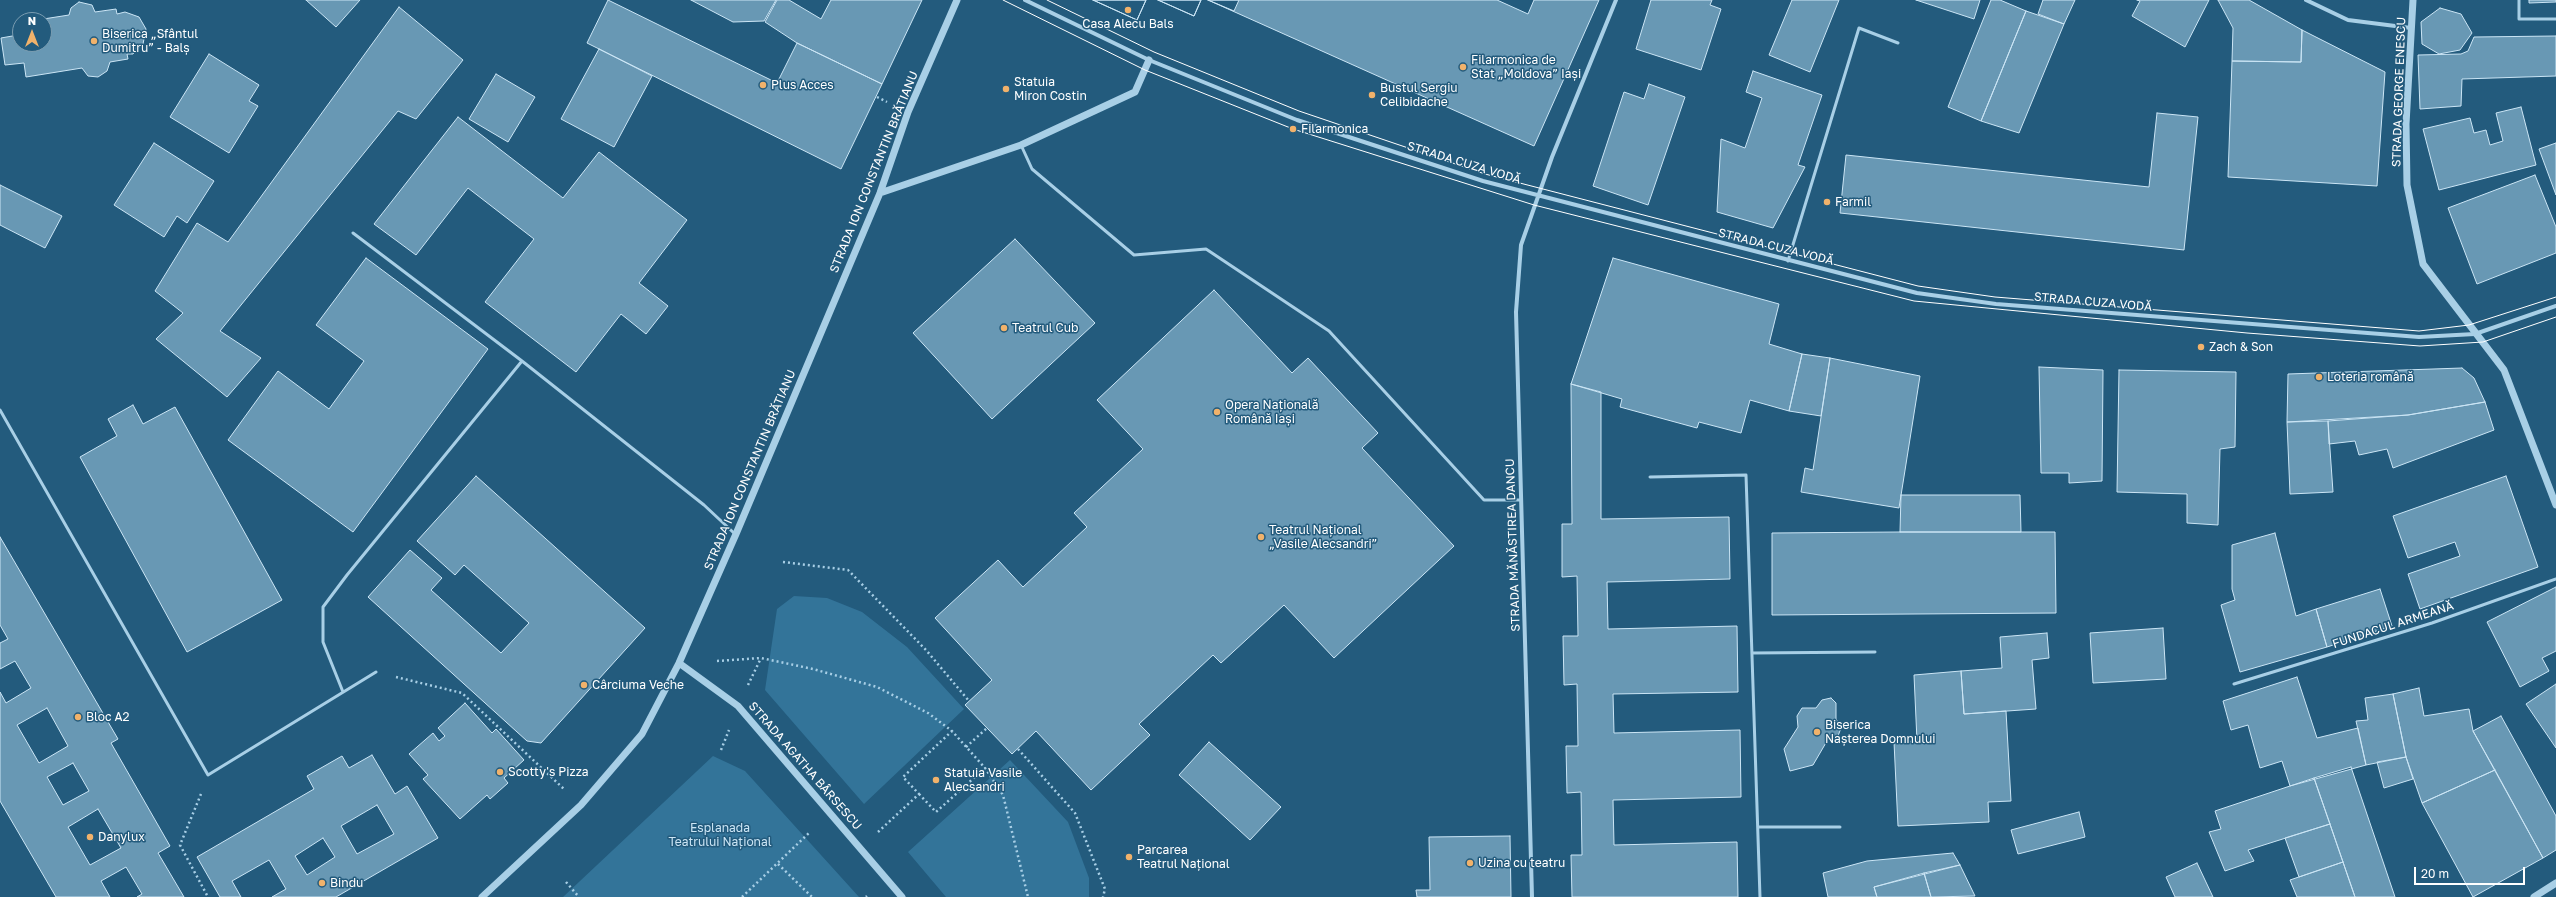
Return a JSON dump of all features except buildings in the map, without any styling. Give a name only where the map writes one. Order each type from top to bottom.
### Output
[{"type":"street","name":"STRADA ION CONSTANTIN BRĂTIANU","points":[[482,897],[581,805],[642,734],[679,663],[736,534],[880,193],[908,112],[957,0]]},
{"type":"street","name":"STRADA CUZA VODĂ","points":[[1025,0],[1150,60],[1297,120],[1483,181],[1788,261],[1917,293],[1996,304],[2419,337],[2475,334],[2556,306]]},
{"type":"street","name":"STRADA MĂNĂSTIREA DANCU","points":[[1532,897],[1516,312],[1521,245],[1538,196],[1616,0]]},
{"type":"street","points":[[2306,0],[2348,20],[2411,28]]},
{"type":"street","name":"STRADA GEORGE ENESCU","points":[[2413,0],[2406,124],[2407,185],[2423,264],[2504,370],[2556,505]]},
{"type":"street","points":[[880,193],[1021,145],[1135,92],[1150,60]]},
{"type":"street","name":"STRADA AGATHA BÂRSESCU","points":[[679,663],[738,706],[861,847],[902,897]]},
{"type":"street","points":[[2534,897],[2556,883]]},
{"type":"lane","points":[[2519,0],[2519,19],[2556,19]]},
{"type":"lane","points":[[1788,261],[1859,28],[1898,43]]},
{"type":"lane","points":[[1021,145],[1032,168],[1134,255],[1206,249],[1329,331],[1484,500],[1521,500]]},
{"type":"lane","points":[[354,233],[522,361],[704,505],[736,534]]},
{"type":"lane","points":[[343,692],[323,642],[323,607],[347,575],[522,361]]},
{"type":"lane","points":[[0,410],[208,775],[376,672]]},
{"type":"lane","points":[[1650,477],[1746,475],[1760,897]]},
{"type":"lane","name":"FUNDACUL ARMEANĂ","points":[[2234,684],[2432,623],[2556,579]]},
{"type":"lane","points":[[1752,653],[1876,652]]},
{"type":"lane","points":[[1758,827],[1840,827]]},
{"type":"path","points":[[783,562],[848,570],[926,650],[969,701]]},
{"type":"path","points":[[679,663],[761,658],[813,669],[877,687],[928,713],[952,732],[985,768],[1003,795],[1028,897]]},
{"type":"path","points":[[376,672],[462,693],[581,805]]},
{"type":"path","points":[[966,748],[987,728]]},
{"type":"path","points":[[952,732],[903,777],[918,794],[936,812],[985,768]]},
{"type":"path","points":[[1018,749],[1075,813],[1105,889],[1103,897]]},
{"type":"path","points":[[208,775],[180,845],[208,897]]},
{"type":"path","points":[[861,847],[918,794]]},
{"type":"path","points":[[742,897],[810,832]]},
{"type":"path","points":[[778,864],[812,897]]},
{"type":"path","points":[[566,882],[579,897]]},
{"type":"green space","points":[[794,596],[827,598],[862,612],[907,647],[964,709],[864,804],[765,690],[777,609]]},
{"type":"green space","name":"Esplanada Teatrului Național","points":[[713,756],[745,771],[859,897],[563,897]]},
{"type":"green space","points":[[1010,760],[1068,822],[1089,878],[1089,897],[946,897],[908,852]]},
{"type":"tram line","points":[[1003,0],[1145,70],[1293,129],[1534,205],[1914,301],[2247,333],[2420,346],[2483,342],[2556,317]]},
{"type":"tram line","points":[[1047,0],[1154,52],[1299,111],[1485,174],[1918,286],[1995,297],[2419,331],[2469,325],[2556,297]]},
{"type":"place","name":"Casa Alecu Bals","points":[[1128,10]]},
{"type":"place","name":"Biserica „Sfântul Dumitru” - Balș","points":[[94,41]]},
{"type":"place","name":"Filarmonica de Stat „Moldova” Iași","points":[[1463,67]]},
{"type":"place","name":"Plus Acces","points":[[763,85]]},
{"type":"place","name":"Statuia Miron Costin","points":[[1006,89]]},
{"type":"place","name":"Bustul Sergiu Celibidache","points":[[1372,95]]},
{"type":"place","name":"Filarmonica","points":[[1293,129]]},
{"type":"place","name":"Farmil","points":[[1827,202]]},
{"type":"place","name":"Teatrul Cub","points":[[1004,328]]},
{"type":"place","name":"Zach & Son","points":[[2201,347]]},
{"type":"place","name":"Loteria română","points":[[2319,377]]},
{"type":"place","name":"Opera Națională Română Iași","points":[[1217,412]]},
{"type":"place","name":"Teatrul Național „Vasile Alecsandri”","points":[[1261,537]]},
{"type":"place","name":"Cârciuma Veche","points":[[584,685]]},
{"type":"place","name":"Bloc A2","points":[[78,717]]},
{"type":"place","name":"Biserica Nașterea Domnului","points":[[1817,732]]},
{"type":"place","name":"Scotty's Pizza","points":[[500,772]]},
{"type":"place","name":"Statuia Vasile Alecsandri","points":[[936,780]]},
{"type":"place","name":"Danylux","points":[[90,837]]},
{"type":"place","name":"Parcarea Teatrul Național","points":[[1129,857]]},
{"type":"place","name":"Uzina cu teatru","points":[[1470,863]]},
{"type":"place","name":"Bindu","points":[[322,883]]}]
